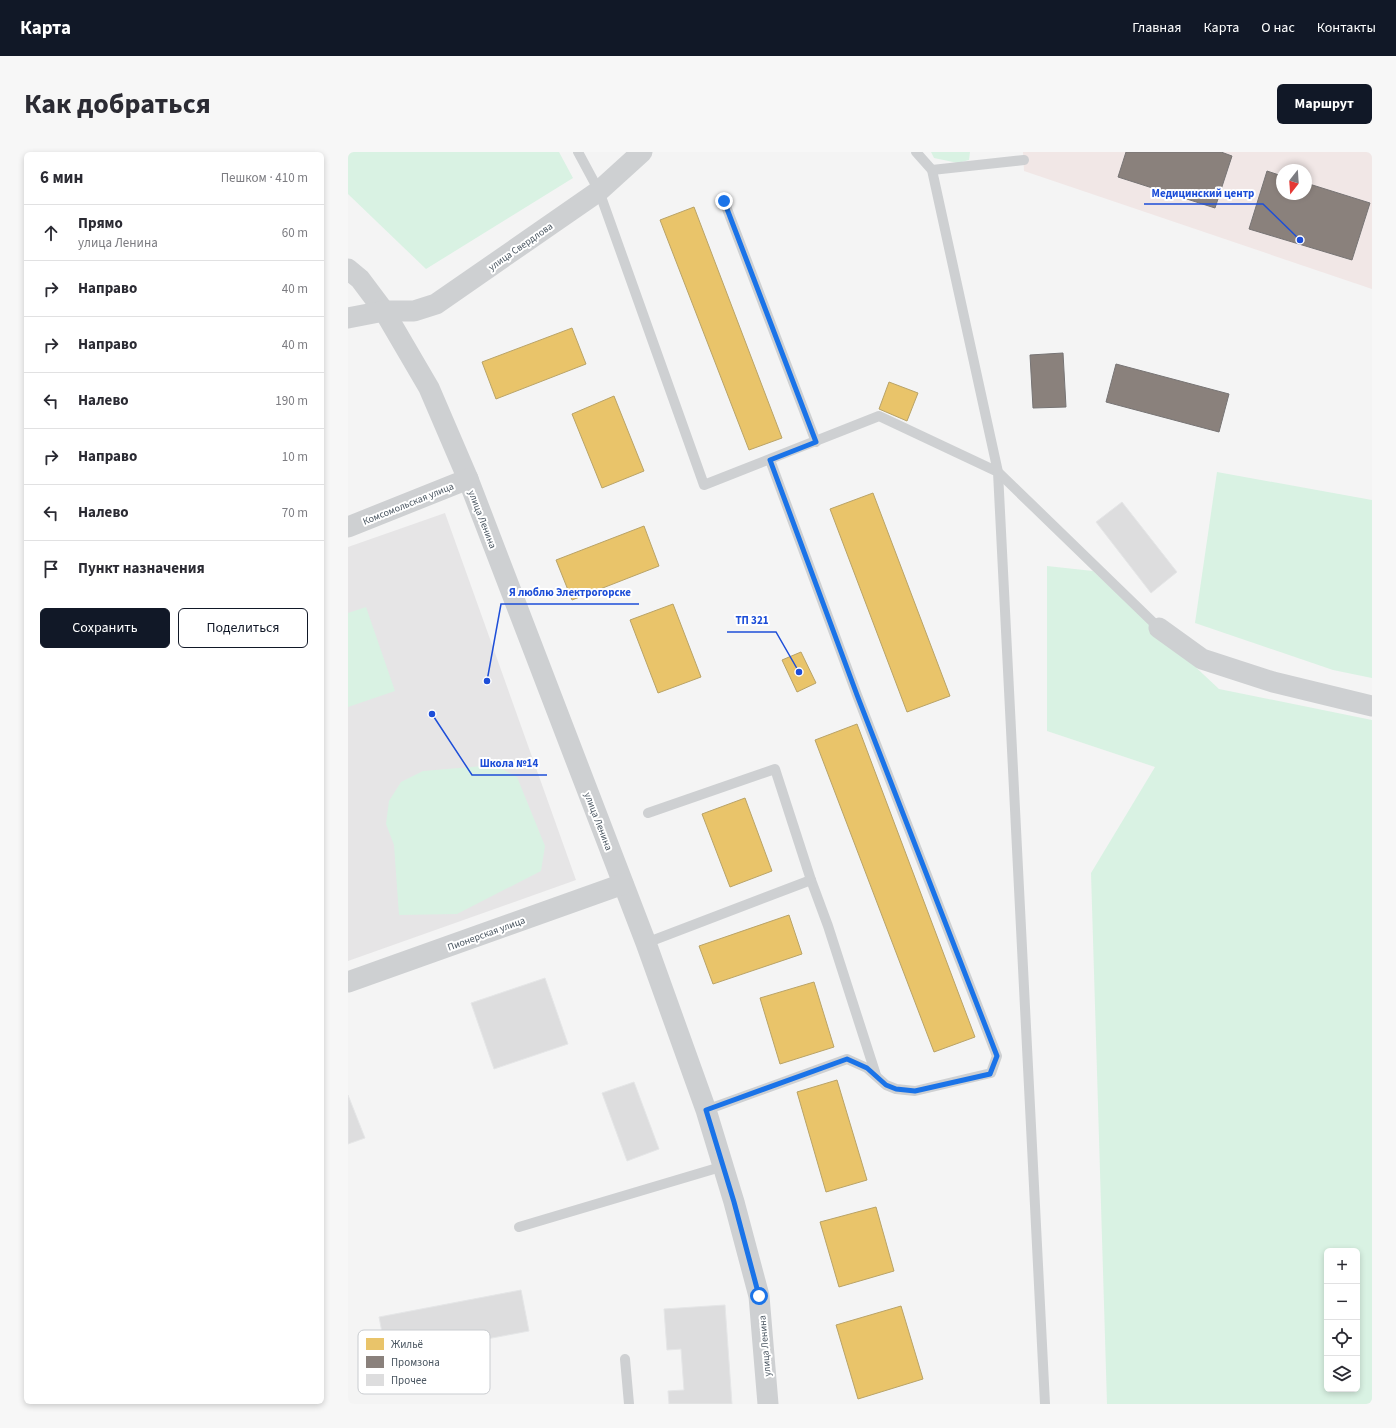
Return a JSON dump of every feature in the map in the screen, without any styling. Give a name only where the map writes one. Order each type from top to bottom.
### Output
[{"type":"street","name":"улица Свердлова","points":[[348,318],[384,311],[414,311],[436,304],[599,191],[642,152]]},
{"type":"street","name":"улица Ленина","points":[[348,269],[360,279],[384,311],[429,388],[468,479],[646,943],[706,1110],[724,1166],[759,1296],[768,1404]]},
{"type":"street","name":"Комсомольская улица","points":[[348,527],[468,479]]},
{"type":"street","points":[[1159,628],[1202,659],[1273,682],[1372,706]]},
{"type":"street","name":"Пионерская улица","points":[[348,982],[623,884]]},
{"type":"lane","points":[[578,152],[599,191],[704,485],[879,416],[998,472],[1159,628]]},
{"type":"lane","points":[[916,152],[932,170],[998,472],[1045,1404]]},
{"type":"lane","points":[[932,170],[1024,160]]},
{"type":"lane","points":[[724,201],[816,442]]},
{"type":"lane","points":[[706,1110],[847,1059],[867,1068],[886,1085],[896,1089],[915,1091],[990,1074],[997,1056],[860,702],[770,460]]},
{"type":"lane","points":[[648,813],[775,770],[811,880],[828,926],[876,1077]]},
{"type":"lane","points":[[646,943],[811,880]]},
{"type":"lane","points":[[519,1227],[724,1166]]},
{"type":"lane","points":[[625,1359],[629,1404]]},
{"type":"shaded area","points":[[1023,152],[1372,152],[1372,289],[1024,171]]},
{"type":"shaded area","points":[[445,513],[576,880],[348,961],[348,547]]},
{"type":"green space","points":[[348,152],[559,152],[573,178],[426,269],[348,194]]},
{"type":"green space","points":[[931,152],[970,152],[969,160],[958,163],[934,158]]},
{"type":"green space","points":[[1217,472],[1372,500],[1372,678],[1333,670],[1195,623]]},
{"type":"green space","points":[[1047,566],[1093,571],[1219,689],[1372,720],[1372,1404],[1107,1404],[1091,873],[1155,767],[1047,731]]},
{"type":"green space","points":[[366,607],[395,691],[348,707],[348,613]]},
{"type":"green space","points":[[495,765],[517,777],[545,846],[541,871],[457,914],[399,915],[394,845],[386,824],[389,801],[401,782],[423,771]]},
{"type":"building: Жильё","points":[[694,207],[782,438],[749,450],[660,220]]},
{"type":"building: Жильё","points":[[572,328],[586,364],[496,399],[482,362]]},
{"type":"building: Жильё","points":[[889,382],[918,393],[907,421],[879,409]]},
{"type":"building: Жильё","points":[[614,396],[644,471],[602,488],[572,414]]},
{"type":"building: Жильё","points":[[873,493],[950,696],[907,712],[830,509]]},
{"type":"building: Жильё","points":[[644,526],[659,566],[572,600],[556,560]]},
{"type":"building: Жильё","points":[[673,604],[701,677],[658,693],[630,620]]},
{"type":"building: Жильё","points":[[801,652],[816,683],[797,692],[782,660]]},
{"type":"building: Жильё","points":[[857,724],[975,1037],[934,1052],[815,740]]},
{"type":"building: Жильё","points":[[745,798],[772,871],[730,887],[702,814]]},
{"type":"building: Жильё","points":[[789,915],[802,954],[713,984],[699,946]]},
{"type":"building: Жильё","points":[[814,982],[834,1047],[780,1064],[760,998]]},
{"type":"building: Жильё","points":[[837,1080],[867,1180],[826,1192],[797,1092]]},
{"type":"building: Жильё","points":[[876,1207],[894,1271],[839,1287],[820,1222]]},
{"type":"building: Жильё","points":[[901,1306],[923,1379],[858,1399],[836,1325]]},
{"type":"building: Промзона","points":[[1126,152],[1221,152],[1232,156],[1215,208],[1118,177]]},
{"type":"building: Промзона","points":[[1267,171],[1276,174],[1276,200],[1312,200],[1312,185],[1370,203],[1352,260],[1249,229]]},
{"type":"building: Промзона","points":[[1063,353],[1066,407],[1033,408],[1030,355]]},
{"type":"building: Промзона","points":[[1116,364],[1229,394],[1219,432],[1106,402]]},
{"type":"building: Прочее","points":[[1122,502],[1177,572],[1151,593],[1096,522]]},
{"type":"building: Прочее","points":[[545,978],[568,1044],[494,1069],[471,1003]]},
{"type":"building: Прочее","points":[[634,1082],[659,1149],[627,1161],[602,1093]]},
{"type":"building: Прочее","points":[[348,1095],[365,1138],[348,1144]]},
{"type":"building: Прочее","points":[[521,1290],[529,1331],[490,1338],[490,1330],[382,1330],[379,1317]]},
{"type":"building: Прочее","points":[[725,1305],[732,1404],[669,1404],[668,1391],[684,1390],[681,1349],[667,1350],[664,1309]]},
{"type":"place","name":"Медицинский центр","points":[[1300,240]]},
{"type":"place","name":"ТП 321","points":[[799,672]]},
{"type":"place","name":"Я люблю Электрогорске","points":[[487,681]]},
{"type":"place","name":"Школа №14","points":[[432,714]]},
{"type":"route","points":[[724,201],[816,442],[770,460],[857,695],[997,1056],[990,1074],[915,1091],[896,1089],[886,1085],[867,1068],[847,1059],[706,1110],[724,1166],[759,1296]]}]
